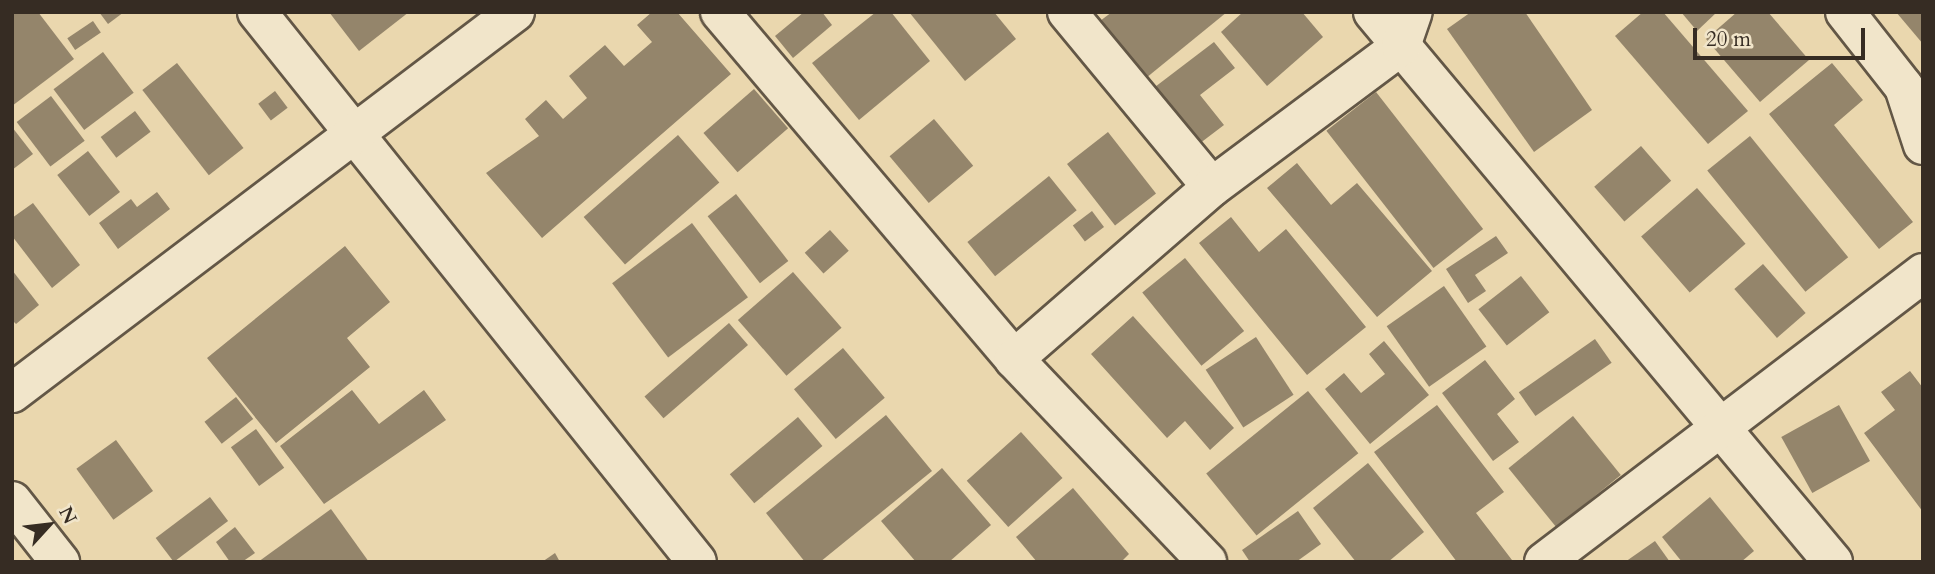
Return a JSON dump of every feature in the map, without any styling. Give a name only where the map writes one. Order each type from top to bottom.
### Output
[{"type":"street","points":[[257,12],[354,137],[697,562]]},
{"type":"street","points":[[12,393],[354,137],[515,12]]},
{"type":"street","points":[[720,12],[1014,359],[1207,562]]},
{"type":"street","points":[[1066,12],[1212,187]]},
{"type":"street","points":[[1373,12],[1407,29],[1720,428],[1833,562]]},
{"type":"street","points":[[1845,12],[1904,87],[1923,145]]},
{"type":"street","points":[[1014,359],[1212,187],[1407,29]]},
{"type":"street","points":[[1544,562],[1923,273]]},
{"type":"street","points":[[12,501],[60,562]]},
{"type":"building","points":[[12,12],[38,12],[74,59],[12,106]]},
{"type":"building","points":[[99,12],[124,12],[108,24]]},
{"type":"building","points":[[329,12],[409,12],[359,51]]},
{"type":"building","points":[[652,12],[677,12],[731,74],[542,238],[486,173],[539,136],[525,119],[546,100],[563,119],[587,98],[569,76],[605,45],[624,66],[652,42],[637,25]]},
{"type":"building","points":[[804,12],[822,12],[832,25],[793,58],[775,36]]},
{"type":"building","points":[[876,12],[891,12],[930,61],[859,120],[812,63]]},
{"type":"building","points":[[909,12],[994,12],[1016,39],[965,81]]},
{"type":"building","points":[[1112,12],[1227,12],[1146,78],[1100,21]]},
{"type":"building","points":[[1243,12],[1302,12],[1323,37],[1267,86],[1221,32]]},
{"type":"building","points":[[1471,12],[1525,12],[1592,110],[1534,152],[1447,29]]},
{"type":"building","points":[[1643,12],[1663,12],[1748,111],[1708,144],[1615,36]]},
{"type":"building","points":[[1681,12],[1717,12],[1697,31]]},
{"type":"building","points":[[1737,12],[1768,12],[1809,60],[1760,102],[1706,39]]},
{"type":"building","points":[[1896,12],[1923,12],[1923,44]]},
{"type":"building","points":[[93,21],[101,33],[75,50],[67,38]]},
{"type":"building","points":[[1214,42],[1235,68],[1200,95],[1224,125],[1195,147],[1151,90]]},
{"type":"building","points":[[103,52],[134,93],[84,130],[53,89]]},
{"type":"building","points":[[177,63],[243,148],[209,175],[142,90]]},
{"type":"building","points":[[1832,63],[1863,100],[1834,125],[1913,222],[1879,249],[1769,114]]},
{"type":"building","points":[[754,89],[788,128],[738,172],[703,133]]},
{"type":"building","points":[[275,91],[288,108],[271,120],[258,104]]},
{"type":"building","points":[[1376,92],[1483,229],[1433,268],[1326,131]]},
{"type":"building","points":[[51,96],[85,141],[50,167],[17,122]]},
{"type":"building","points":[[135,111],[151,132],[116,158],[101,137]]},
{"type":"building","points":[[934,119],[973,166],[929,203],[890,156]]},
{"type":"building","points":[[12,127],[33,154],[12,170]]},
{"type":"building","points":[[1108,132],[1156,193],[1115,225],[1067,164]]},
{"type":"building","points":[[678,135],[719,183],[625,265],[584,217]]},
{"type":"building","points":[[1750,136],[1848,257],[1805,292],[1707,171]]},
{"type":"building","points":[[1641,146],[1671,181],[1624,221],[1594,187]]},
{"type":"building","points":[[88,151],[120,192],[89,216],[57,175]]},
{"type":"building","points":[[1297,163],[1331,205],[1357,183],[1432,271],[1377,317],[1267,188]]},
{"type":"building","points":[[1049,176],[1077,210],[995,276],[967,242]]},
{"type":"building","points":[[1697,188],[1746,244],[1690,292],[1641,237]]},
{"type":"building","points":[[157,192],[170,209],[118,249],[99,223],[131,199],[137,207]]},
{"type":"building","points":[[736,194],[788,261],[760,283],[708,216]]},
{"type":"building","points":[[33,203],[80,265],[52,288],[12,236],[12,218]]},
{"type":"building","points":[[1092,211],[1104,227],[1085,241],[1073,225]]},
{"type":"building","points":[[1231,217],[1259,252],[1286,229],[1366,327],[1307,375],[1199,243]]},
{"type":"building","points":[[692,223],[748,297],[668,357],[612,283]]},
{"type":"building","points":[[830,230],[849,251],[823,274],[805,253]]},
{"type":"building","points":[[1496,236],[1508,253],[1475,275],[1486,291],[1468,303],[1446,269]]},
{"type":"building","points":[[345,246],[390,302],[347,338],[370,367],[276,443],[207,358]]},
{"type":"building","points":[[1185,258],[1244,331],[1201,366],[1142,293]]},
{"type":"building","points":[[1763,264],[1806,313],[1777,338],[1734,289]]},
{"type":"building","points":[[12,270],[39,305],[16,324],[12,320]]},
{"type":"building","points":[[793,272],[842,328],[786,376],[738,320]]},
{"type":"building","points":[[1521,276],[1549,312],[1507,345],[1478,309]]},
{"type":"building","points":[[1444,286],[1486,347],[1429,387],[1387,326]]},
{"type":"building","points":[[1133,316],[1234,428],[1210,450],[1185,421],[1167,438],[1091,354]]},
{"type":"building","points":[[729,323],[748,345],[663,418],[644,396]]},
{"type":"building","points":[[1256,337],[1294,395],[1243,428],[1206,370]]},
{"type":"building","points":[[1595,339],[1612,363],[1535,416],[1519,392]]},
{"type":"building","points":[[1384,341],[1429,395],[1370,444],[1325,389],[1344,373],[1361,393],[1385,374],[1369,354]]},
{"type":"building","points":[[843,348],[885,398],[836,439],[794,389]]},
{"type":"building","points":[[1485,360],[1515,399],[1497,414],[1519,442],[1493,461],[1442,393]]},
{"type":"building","points":[[1910,371],[1923,388],[1923,512],[1864,433],[1895,410],[1881,392]]},
{"type":"building","points":[[352,390],[379,424],[424,390],[446,420],[324,504],[280,446]]},
{"type":"building","points":[[1308,391],[1358,453],[1257,536],[1206,473]]},
{"type":"building","points":[[236,397],[253,419],[222,444],[204,422]]},
{"type":"building","points":[[1437,405],[1504,492],[1476,513],[1512,560],[1509,562],[1457,562],[1374,452]]},
{"type":"building","points":[[1839,405],[1870,461],[1812,493],[1781,437]]},
{"type":"building","points":[[886,415],[932,471],[820,562],[805,562],[766,513]]},
{"type":"building","points":[[1573,416],[1621,475],[1556,527],[1508,468]]},
{"type":"building","points":[[798,417],[822,446],[754,503],[730,474]]},
{"type":"building","points":[[256,429],[284,468],[259,486],[231,447]]},
{"type":"building","points":[[1021,432],[1062,478],[1008,527],[967,481]]},
{"type":"building","points":[[116,440],[153,491],[113,520],[76,469]]},
{"type":"building","points":[[1368,463],[1424,532],[1388,562],[1356,562],[1313,508]]},
{"type":"building","points":[[942,468],[991,525],[949,562],[916,562],[881,521]]},
{"type":"building","points":[[1073,488],[1129,554],[1121,562],[1037,562],[1016,537]]},
{"type":"building","points":[[210,497],[228,521],[174,562],[156,538]]},
{"type":"building","points":[[1710,497],[1754,551],[1741,562],[1682,562],[1662,537]]},
{"type":"building","points":[[331,509],[369,562],[258,562]]},
{"type":"building","points":[[1298,511],[1321,544],[1296,562],[1250,562],[1242,550]]},
{"type":"building","points":[[235,527],[255,553],[242,562],[230,562],[216,542]]},
{"type":"building","points":[[1655,541],[1670,562],[1625,562]]},
{"type":"building","points":[[555,553],[560,562],[542,562]]}]
